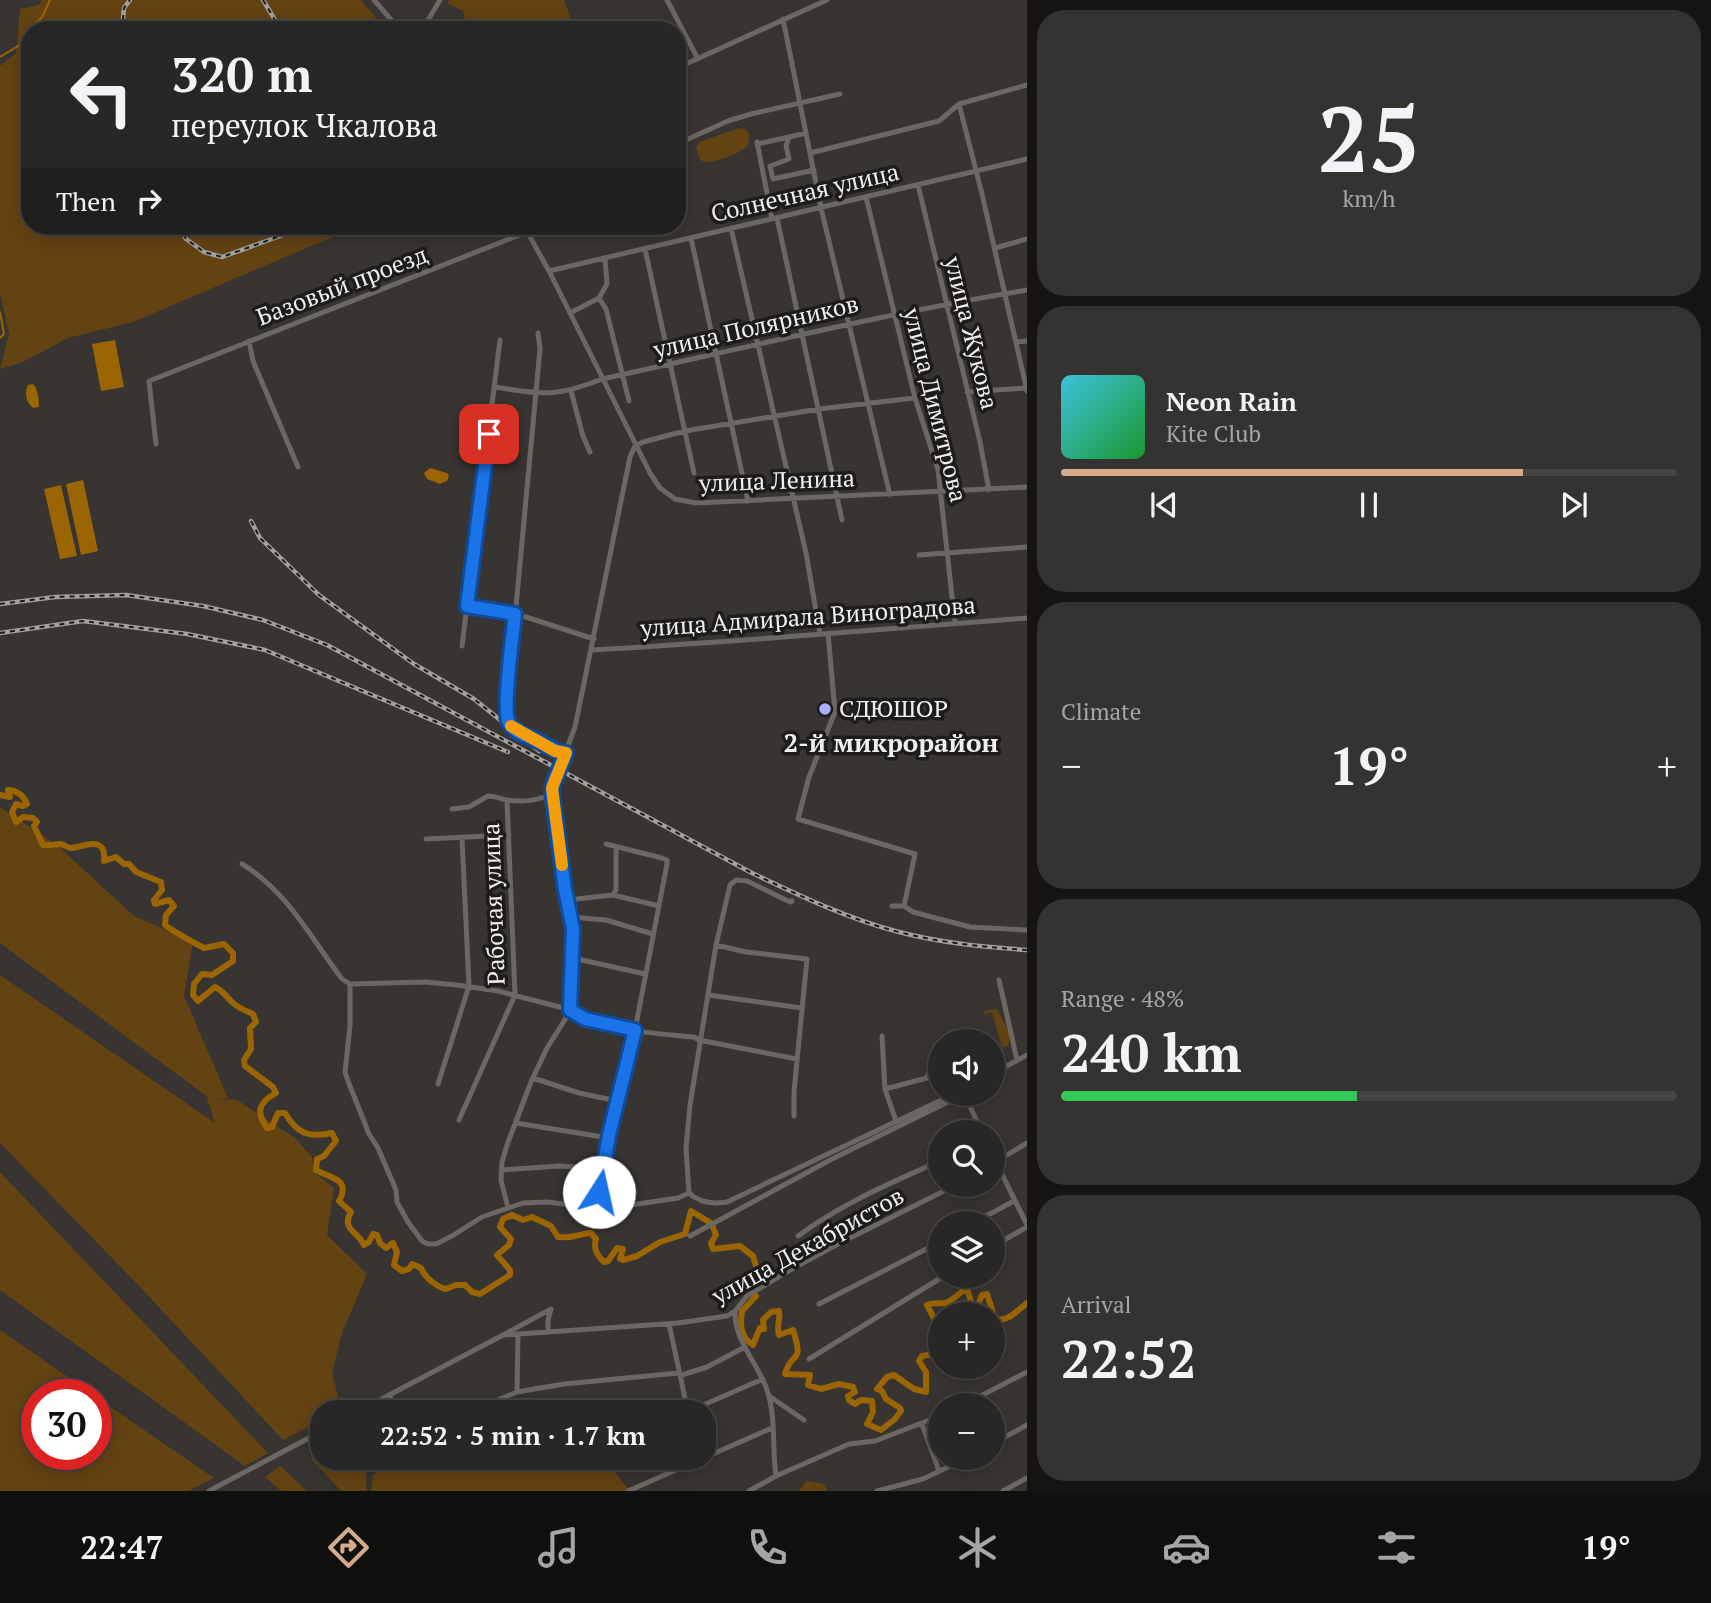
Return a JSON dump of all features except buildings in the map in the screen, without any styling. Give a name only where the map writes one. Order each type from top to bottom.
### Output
[{"type":"street","points":[[374,0],[392,21]]},
{"type":"street","points":[[427,21],[440,0]]},
{"type":"street","points":[[667,0],[678,21]]},
{"type":"street","points":[[686,64],[827,0]]},
{"type":"street","points":[[783,19],[821,208],[890,495]]},
{"type":"street","points":[[686,36],[698,59]]},
{"type":"street","points":[[810,153],[939,121],[959,104],[1027,85]]},
{"type":"street","points":[[686,140],[728,121],[840,94]]},
{"type":"street","points":[[959,104],[1026,389],[967,392]]},
{"type":"street","points":[[806,133],[757,143],[842,520]]},
{"type":"street","points":[[789,137],[786,146],[789,159],[770,166],[773,179],[814,170]]},
{"type":"street","name":"Солнечная улица","points":[[550,271],[1027,159]]},
{"type":"street","name":"улица Жукова","points":[[918,185],[989,489]]},
{"type":"street","name":"улица Димитрова","points":[[866,197],[915,398],[938,470],[949,553],[954,623]]},
{"type":"street","points":[[731,228],[808,566],[820,634]]},
{"type":"street","name":"Базовый проезд","points":[[156,444],[149,381],[510,235]]},
{"type":"street","name":"улица Ленина","points":[[529,235],[550,271],[635,446],[660,488],[675,499],[696,503],[1027,487]]},
{"type":"street","points":[[691,238],[748,501]]},
{"type":"street","points":[[995,248],[1027,239]]},
{"type":"street","points":[[645,249],[694,473]]},
{"type":"street","points":[[570,313],[599,298],[607,285],[605,259]]},
{"type":"street","name":"улица Полярников","points":[[495,387],[536,394],[572,391],[602,379],[849,323],[1027,290]]},
{"type":"street","points":[[599,298],[606,309],[629,401]]},
{"type":"street","points":[[538,333],[540,349],[507,720],[515,730],[527,737],[555,751],[566,753]]},
{"type":"street","points":[[462,646],[500,340]]},
{"type":"street","name":"Базовый проезд","points":[[249,341],[253,361],[298,467]]},
{"type":"street","points":[[1016,342],[1027,341]]},
{"type":"street","points":[[572,391],[590,453]]},
{"type":"street","points":[[508,1208],[503,1194],[502,1162],[533,1078],[570,1010],[573,958],[571,917],[552,792],[575,727],[621,494],[635,446],[685,431],[818,409],[915,398]]},
{"type":"street","points":[[919,555],[1027,547]]},
{"type":"street","points":[[467,606],[515,614],[594,639]]},
{"type":"street","name":"улица Адмирала Виноградова","points":[[592,650],[1027,618]]},
{"type":"street","points":[[828,633],[835,712],[809,777],[798,820],[915,855],[904,906]]},
{"type":"street","points":[[453,808],[469,807],[488,796],[507,800],[543,798],[552,792]]},
{"type":"street","name":"Рабочая улица","points":[[459,1120],[515,996],[507,800]]},
{"type":"street","points":[[426,839],[509,835]]},
{"type":"street","points":[[438,1084],[468,986],[463,838]]},
{"type":"street","points":[[596,1209],[617,1101],[635,1030],[667,860],[606,845]]},
{"type":"street","points":[[613,895],[616,890],[616,848]]},
{"type":"street","points":[[242,864],[267,880],[342,979],[350,984],[425,982],[468,986],[570,1010],[585,1019],[635,1030],[694,1037],[797,1059]]},
{"type":"street","points":[[792,901],[747,881],[736,880],[730,885],[716,945],[690,1105],[686,1148],[690,1193],[695,1199],[715,1204],[727,1202],[929,1106]]},
{"type":"street","points":[[567,900],[613,895],[659,906]]},
{"type":"street","points":[[892,906],[904,906],[913,912],[970,927],[1027,930]]},
{"type":"street","points":[[571,917],[606,920],[653,934]]},
{"type":"street","points":[[716,945],[746,952],[807,959],[794,1116]]},
{"type":"street","points":[[573,958],[645,974]]},
{"type":"street","points":[[999,981],[1017,1060]]},
{"type":"street","points":[[350,984],[345,1072],[369,1135],[378,1147],[396,1190],[397,1202],[422,1241],[436,1244],[463,1231],[482,1217],[534,1201],[596,1209],[620,1208],[678,1198],[690,1193]]},
{"type":"street","points":[[708,995],[802,1008]]},
{"type":"street","points":[[882,1035],[885,1089],[896,1121]]},
{"type":"street","points":[[1005,1067],[1027,1055]]},
{"type":"street","points":[[885,1089],[927,1078],[928,1075]]},
{"type":"street","points":[[533,1078],[579,1093],[617,1101]]},
{"type":"street","points":[[690,1236],[832,1159],[940,1106]]},
{"type":"street","points":[[516,1123],[609,1138]]},
{"type":"street","points":[[1005,1156],[1027,1143]]},
{"type":"street","points":[[502,1170],[559,1166],[603,1168]]},
{"type":"street","points":[[798,1236],[821,1219],[863,1196],[928,1166]]},
{"type":"street","points":[[1005,1184],[1027,1226],[1005,1239]]},
{"type":"street","name":"улица Декабристов","points":[[380,1400],[503,1335],[669,1324],[716,1318],[735,1311],[747,1296],[838,1244],[932,1197]]},
{"type":"street","points":[[995,1211],[1014,1201]]},
{"type":"street","points":[[819,1304],[928,1248]]},
{"type":"street","points":[[809,1359],[928,1286]]},
{"type":"street","points":[[503,1335],[551,1309],[548,1331]]},
{"type":"street","points":[[735,1311],[745,1347],[769,1396],[776,1476]]},
{"type":"street","points":[[669,1324],[684,1400]]},
{"type":"street","points":[[517,1392],[518,1334]]},
{"type":"street","points":[[498,1400],[517,1392],[564,1384],[678,1373],[682,1375],[707,1367],[745,1347]]},
{"type":"street","points":[[986,1393],[1027,1372]]},
{"type":"street","points":[[715,1400],[763,1379]]},
{"type":"street","points":[[389,1395],[392,1400]]},
{"type":"street","points":[[769,1396],[804,1420]]},
{"type":"street","points":[[749,1491],[849,1444],[876,1441],[928,1421]]},
{"type":"street","points":[[877,1491],[923,1479],[939,1471],[922,1424]]},
{"type":"street","points":[[1005,1437],[1027,1424]]},
{"type":"street","points":[[628,1491],[772,1428]]},
{"type":"street","points":[[209,1491],[310,1437]]},
{"type":"street","points":[[1003,1491],[1027,1478]]},
{"type":"shaded area","points":[[42,0],[361,0],[378,21],[21,21],[21,235],[337,235],[133,322],[68,338],[21,363],[0,369],[9,334],[0,293],[0,66],[16,53],[20,9],[39,5]]},
{"type":"shaded area","points":[[449,0],[564,0],[572,21],[465,21],[463,11],[447,3]]},
{"type":"shaded area","points":[[739,128],[745,129],[749,134],[748,146],[721,159],[704,162],[700,159],[696,148],[699,142]]},
{"type":"shaded area","points":[[115,340],[124,387],[101,391],[92,344]]},
{"type":"shaded area","points":[[33,384],[37,391],[39,407],[33,408],[26,395],[28,385]]},
{"type":"shaded area","points":[[430,468],[447,473],[447,481],[440,484],[427,479],[424,473]]},
{"type":"shaded area","points":[[83,480],[98,551],[81,555],[66,484]]},
{"type":"shaded area","points":[[61,485],[77,556],[60,559],[44,489]]},
{"type":"shaded area","points":[[0,807],[58,846],[134,916],[193,942],[184,996],[228,1098],[216,1099],[237,1100],[295,1138],[312,1157],[314,1172],[334,1188],[327,1235],[367,1274],[342,1333],[332,1373],[339,1400],[310,1400],[310,1426],[283,1440],[0,1143],[0,975],[215,1123],[209,1098],[0,943]]},
{"type":"shaded area","points":[[997,1009],[1008,1030],[1008,1046],[1005,1047],[1005,1029],[997,1029],[992,1012],[984,1014],[984,1011]]},
{"type":"shaded area","points":[[0,1172],[268,1453],[245,1466],[0,1290]]},
{"type":"shaded area","points":[[0,1330],[71,1379],[21,1379],[21,1470],[112,1470],[112,1408],[214,1478],[189,1491],[0,1491]]},
{"type":"shaded area","points":[[280,1466],[307,1491],[281,1491],[265,1477]]},
{"type":"shaded area","points":[[321,1470],[367,1470],[366,1491],[341,1491]]},
{"type":"shaded area","points":[[381,1470],[613,1470],[630,1491],[371,1491],[373,1475]]},
{"type":"shaded area","points":[[806,1481],[825,1484],[827,1491],[799,1491]]},
{"type":"waterway","points":[[38,21],[50,0]]},
{"type":"waterway","points":[[0,57],[21,44]]},
{"type":"waterway","points":[[0,312],[4,334],[0,338]]},
{"type":"waterway","points":[[0,795],[10,797],[8,790],[22,796],[27,804],[16,804],[12,812],[16,822],[23,817],[33,818],[37,822],[34,826],[43,845],[60,844],[71,848],[98,845],[102,847],[104,861],[116,857],[124,864],[129,864],[136,872],[161,882],[162,890],[154,900],[155,904],[169,900],[174,906],[166,915],[165,925],[204,948],[224,944],[233,953],[233,961],[212,975],[202,974],[194,984],[193,995],[198,1001],[215,987],[237,1006],[253,1014],[256,1022],[250,1028],[251,1049],[244,1060],[245,1066],[273,1087],[276,1093],[262,1104],[260,1113],[263,1122],[267,1128],[272,1127],[278,1113],[285,1113],[294,1126],[304,1133],[332,1133],[336,1141],[324,1156],[317,1159],[316,1170],[341,1183],[343,1188],[339,1201],[351,1212],[348,1218],[349,1226],[364,1245],[373,1234],[377,1235],[386,1248],[393,1243],[397,1252],[394,1265],[402,1271],[409,1269],[412,1264],[421,1268],[428,1279],[443,1288],[465,1285],[472,1292],[480,1294],[510,1275],[510,1270],[497,1255],[509,1245],[511,1239],[500,1227],[503,1219],[512,1215],[523,1220],[532,1217],[551,1226],[558,1237],[591,1233],[596,1239],[596,1252],[604,1262],[608,1261],[617,1248],[623,1249],[620,1259],[623,1260],[637,1256],[660,1242],[685,1234],[691,1211],[711,1223]]},
{"type":"waterway","points":[[712,1225],[716,1235],[711,1243],[713,1249],[740,1246],[753,1256],[758,1273],[756,1276],[743,1277],[743,1282],[756,1296],[742,1311],[741,1326],[746,1338],[753,1345],[760,1328],[764,1329],[763,1320],[771,1312],[779,1311],[779,1335],[793,1330],[798,1349],[785,1374],[810,1375],[808,1385],[821,1389],[839,1384],[853,1387],[855,1392],[848,1396],[849,1400],[855,1404],[861,1400],[872,1401],[873,1412],[867,1424],[881,1430],[901,1411],[877,1389],[887,1377],[894,1375],[914,1389],[926,1392],[926,1372],[919,1361],[922,1356],[928,1355]]},
{"type":"waterway","points":[[948,1302],[967,1289],[971,1302]]},
{"type":"waterway","points":[[979,1302],[982,1295],[987,1294],[990,1302]]},
{"type":"waterway","points":[[1005,1318],[1027,1303]]},
{"type":"railway","points":[[123,21],[124,8],[130,0]]},
{"type":"railway","points":[[263,0],[276,21]]},
{"type":"railway","points":[[184,235],[204,252],[222,257],[283,235]]},
{"type":"railway","points":[[251,521],[260,538],[319,595],[414,664],[474,699],[539,751]]},
{"type":"railway","points":[[0,604],[55,597],[126,595],[203,606],[263,620],[327,645],[750,872],[823,906],[880,927],[915,936],[1027,950]]},
{"type":"railway","points":[[0,633],[83,621],[187,634],[265,650],[508,752]]},
{"type":"slow traffic","points":[[511,726],[555,751],[566,753],[552,788],[562,865]]},
{"type":"place","name":"СДЮШОР","points":[[825,709]]},
{"type":"district","name":"2-й микрорайон","points":[[891,743]]},
{"type":"route","points":[[489,434],[467,606],[515,614],[507,720],[515,730],[527,737],[555,751],[566,753],[552,792],[573,929],[570,1010],[585,1019],[635,1030],[609,1135],[599,1192]]}]
